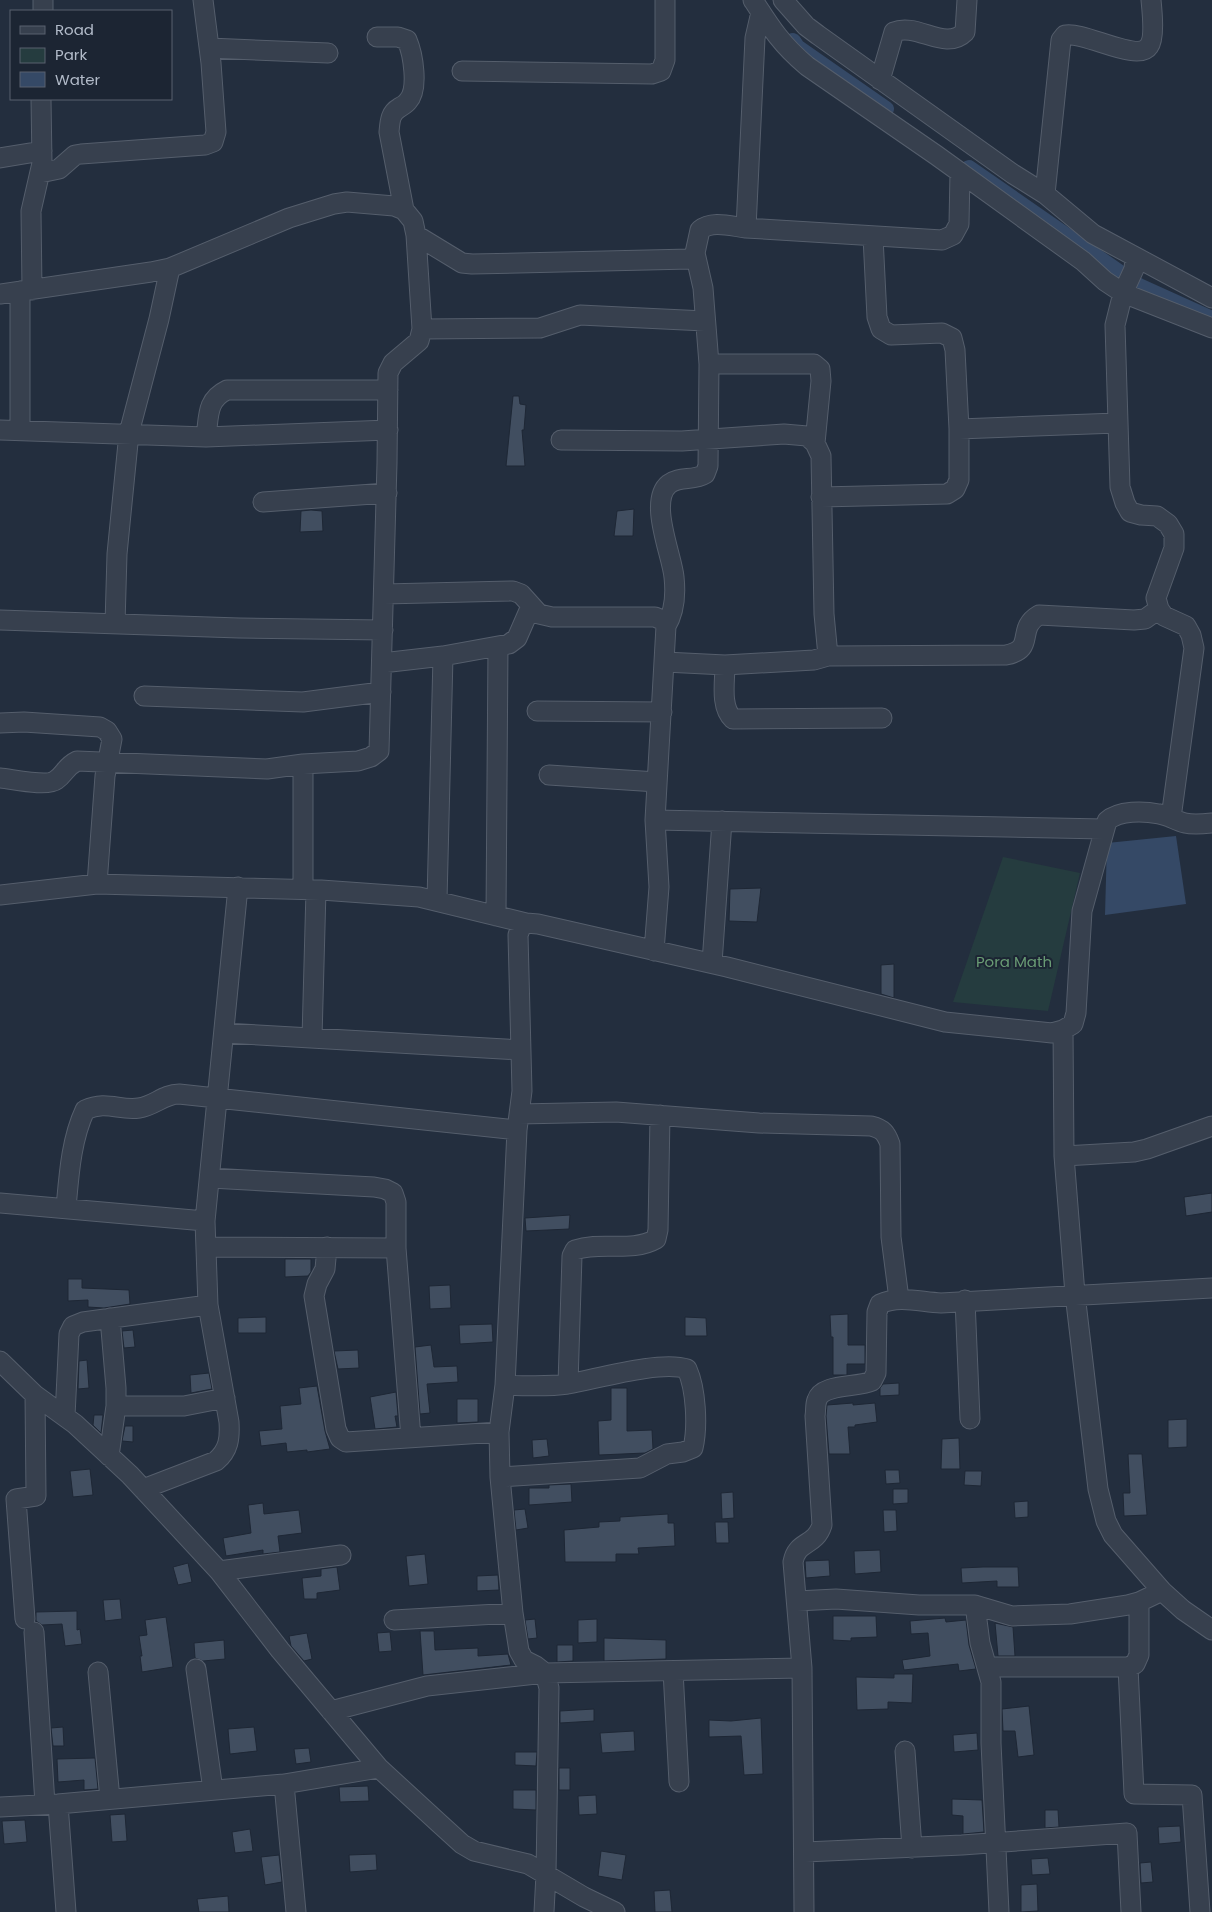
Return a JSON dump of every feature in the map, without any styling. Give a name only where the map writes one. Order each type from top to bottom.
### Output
[{"type":"street","points":[[40,173],[59,169],[75,156],[81,154],[205,145],[213,142],[216,132],[203,0]]},
{"type":"street","points":[[462,71],[652,74],[661,71],[665,60],[664,0]]},
{"type":"street","points":[[784,0],[806,26],[1013,174],[1045,194],[1094,234],[1130,276],[1212,328]]},
{"type":"street","points":[[880,80],[894,32],[908,30],[951,40],[959,38],[965,32],[966,0]]},
{"type":"street","points":[[1045,194],[1061,40],[1065,35],[1071,34],[1095,39],[1124,50],[1137,52],[1146,49],[1150,46],[1152,38],[1152,0]]},
{"type":"street","points":[[757,6],[776,36],[807,66],[960,172],[1083,261],[1104,282],[1130,276],[1212,298]]},
{"type":"street","points":[[746,228],[757,6]]},
{"type":"street","points":[[0,778],[48,783],[56,780],[68,765],[77,761],[267,769],[358,760],[371,757],[379,751],[387,493],[388,373],[393,363],[419,342],[422,329],[416,235],[413,221],[404,210],[389,132],[390,119],[394,111],[408,102],[413,92],[412,53],[407,40],[398,37],[377,37]]},
{"type":"street","points":[[209,48],[328,53]]},
{"type":"street","points":[[20,430],[31,211],[40,173],[42,151],[41,100]]},
{"type":"street","points":[[0,158],[42,151]]},
{"type":"street","points":[[654,951],[659,887],[655,820],[657,782],[666,626],[674,606],[675,579],[660,506],[663,490],[673,480],[700,478],[705,474],[708,466],[709,364],[703,288],[695,253],[700,230],[706,225],[714,224],[873,237],[942,240],[953,235],[959,224],[960,172]]},
{"type":"street","points":[[0,294],[170,268],[289,218],[334,204],[347,202],[394,206],[404,210]]},
{"type":"street","points":[[416,235],[462,263],[472,264],[690,259],[695,253]]},
{"type":"street","points":[[821,497],[947,494],[955,489],[959,480],[959,430],[955,350],[952,338],[942,333],[891,335],[881,329],[877,317],[873,237]]},
{"type":"street","points":[[115,624],[117,554],[129,433],[159,319],[170,268]]},
{"type":"street","points":[[1130,276],[1115,325],[1120,487],[1130,512],[1140,515],[1157,516],[1168,524],[1174,534],[1174,548],[1156,598],[1159,610],[1164,616],[1186,626],[1191,635],[1194,648],[1171,818]]},
{"type":"street","points":[[422,329],[540,328],[580,315],[705,320]]},
{"type":"street","points":[[709,364],[814,364],[820,369],[821,381],[815,443]]},
{"type":"street","points":[[206,437],[211,404],[217,394],[227,390],[388,390]]},
{"type":"street","points":[[959,430],[1117,423]]},
{"type":"street","points":[[0,430],[206,437],[388,430]]},
{"type":"street","points":[[561,440],[708,440],[784,434],[807,436],[815,443],[821,456],[824,614],[828,656]]},
{"type":"street","points":[[263,502],[387,493]]},
{"type":"street","points":[[384,594],[513,591],[521,594],[539,614],[552,617],[655,617],[662,620],[666,626]]},
{"type":"street","points":[[382,663],[443,656],[509,644],[517,638],[531,606]]},
{"type":"street","points":[[665,662],[725,665],[814,660],[828,656],[1006,656],[1023,649],[1028,624],[1039,615],[1134,620],[1145,619],[1159,610]]},
{"type":"street","points":[[0,620],[239,628],[383,630]]},
{"type":"street","points":[[496,916],[498,646]]},
{"type":"street","points":[[437,901],[443,656]]},
{"type":"street","points":[[725,665],[725,707],[728,715],[733,719],[882,718]]},
{"type":"street","points":[[144,696],[303,702],[381,692]]},
{"type":"street","points":[[537,711],[662,712]]},
{"type":"street","points":[[0,722],[100,727],[107,730],[112,739],[107,761],[97,884]]},
{"type":"street","points":[[303,764],[310,890],[312,1038]]},
{"type":"street","points":[[549,775],[657,782]]},
{"type":"street","points":[[0,895],[97,884],[238,887],[419,897],[526,923],[712,963],[945,1022],[1052,1033],[1063,1030],[1073,1024],[1076,1013],[1082,911],[1107,821],[1113,816],[1122,814],[1160,814],[1185,823],[1212,823]]},
{"type":"street","points":[[655,820],[1104,829]]},
{"type":"street","points":[[712,963],[722,821]]},
{"type":"street","points":[[142,1489],[216,1460],[224,1454],[230,1438],[229,1422],[208,1305],[205,1220],[238,887]]},
{"type":"street","points":[[526,923],[521,927],[518,935],[522,1091],[518,1122],[505,1385],[499,1432],[500,1477],[513,1613],[519,1652],[524,1660],[545,1673],[548,1688],[544,1912]]},
{"type":"street","points":[[1063,1030],[1064,1156],[1074,1294],[1098,1489],[1106,1521],[1113,1535],[1162,1591],[1183,1610],[1212,1630]]},
{"type":"street","points":[[224,1033],[521,1050]]},
{"type":"street","points":[[66,1208],[73,1148],[85,1110],[93,1106],[104,1105],[133,1109],[142,1108],[171,1094],[518,1122],[616,1112],[759,1123],[871,1126],[880,1128],[886,1133],[890,1144],[892,1237],[899,1299]]},
{"type":"street","points":[[568,1384],[572,1256],[576,1250],[585,1247],[637,1246],[648,1244],[656,1239],[658,1230],[660,1115]]},
{"type":"street","points":[[1064,1156],[1134,1152],[1212,1126]]},
{"type":"street","points":[[210,1178],[386,1189],[393,1193],[396,1202],[396,1248],[411,1438]]},
{"type":"street","points":[[0,1203],[205,1220]]},
{"type":"street","points":[[206,1247],[396,1248]]},
{"type":"street","points":[[326,1247],[325,1269],[317,1284],[314,1296],[336,1429],[340,1438],[346,1442],[499,1432]]},
{"type":"street","points":[[804,1912],[802,1668],[793,1562],[794,1555],[799,1548],[819,1535],[822,1525],[815,1416],[816,1400],[828,1389],[864,1385],[872,1381],[876,1373],[878,1312],[880,1304],[888,1301],[899,1299],[941,1303],[965,1300],[1042,1298],[1074,1294],[1212,1288]]},
{"type":"street","points":[[965,1300],[970,1420]]},
{"type":"street","points":[[65,1416],[68,1334],[73,1326],[83,1322],[208,1305]]},
{"type":"street","points":[[109,1456],[116,1406],[110,1318]]},
{"type":"street","points":[[0,1361],[36,1395],[65,1416],[142,1489],[219,1571],[280,1650],[379,1768],[462,1844],[474,1850],[528,1864],[584,1898],[615,1912]]},
{"type":"street","points":[[500,1477],[640,1468],[667,1454],[683,1452],[693,1448],[695,1437],[693,1382],[687,1369],[672,1366],[649,1368],[568,1384],[543,1386],[505,1385]]},
{"type":"street","points":[[36,1395],[36,1496],[16,1499],[51,1804],[66,1912]]},
{"type":"street","points":[[116,1406],[184,1406],[225,1398]]},
{"type":"street","points":[[219,1571],[341,1555]]},
{"type":"street","points":[[797,1601],[836,1599],[975,1605],[1012,1616],[1070,1614],[1139,1602],[1162,1591]]},
{"type":"street","points":[[988,1666],[1128,1667],[1134,1664],[1139,1655],[1139,1602]]},
{"type":"street","points":[[975,1605],[980,1643],[991,1682],[991,1743],[999,1912]]},
{"type":"street","points":[[394,1620],[513,1613]]},
{"type":"street","points":[[1128,1667],[1134,1794],[1192,1795],[1200,1912]]},
{"type":"street","points":[[331,1711],[426,1686],[545,1673],[802,1668]]},
{"type":"street","points":[[196,1669],[213,1790]]},
{"type":"street","points":[[673,1671],[679,1782]]},
{"type":"street","points":[[98,1672],[110,1799]]},
{"type":"street","points":[[905,1751],[912,1848]]},
{"type":"street","points":[[0,1807],[284,1784],[379,1768]]},
{"type":"street","points":[[284,1784],[296,1912]]},
{"type":"street","points":[[805,1852],[912,1848],[1127,1834],[1131,1912]]},
{"type":"green space","name":"Pora Math","points":[[1003,857],[1080,873],[1048,1011],[953,1002]]},
{"type":"water","points":[[1176,836],[1186,904],[1105,915],[1107,843]]},
{"type":"building","points":[[513,396],[519,396],[520,404],[526,405],[524,430],[522,430],[525,466],[506,466]]},
{"type":"building","points":[[634,509],[633,536],[614,536],[617,511]]},
{"type":"building","points":[[301,511],[322,511],[323,531],[300,532]]},
{"type":"building","points":[[761,888],[757,922],[729,921],[730,889]]},
{"type":"building","points":[[894,964],[894,998],[881,994],[881,965]]},
{"type":"building","points":[[1212,1193],[1212,1212],[1186,1216],[1184,1197]]},
{"type":"building","points":[[570,1215],[569,1229],[526,1231],[525,1218]]},
{"type":"building","points":[[285,1259],[311,1259],[311,1272],[308,1276],[285,1277]]},
{"type":"building","points":[[68,1279],[82,1279],[82,1288],[129,1290],[130,1304],[104,1308],[88,1307],[88,1300],[68,1301]]},
{"type":"building","points":[[450,1285],[451,1308],[430,1309],[429,1286]]},
{"type":"building","points":[[848,1314],[848,1345],[865,1345],[865,1364],[847,1364],[847,1375],[833,1375],[833,1337],[831,1337],[830,1315]]},
{"type":"building","points":[[266,1317],[266,1333],[238,1333],[238,1318]]},
{"type":"building","points":[[685,1317],[706,1318],[707,1336],[685,1336]]},
{"type":"building","points":[[492,1324],[493,1342],[460,1344],[459,1325]]},
{"type":"building","points":[[133,1330],[135,1347],[124,1348],[122,1331]]},
{"type":"building","points":[[431,1345],[434,1367],[457,1366],[458,1382],[427,1384],[430,1413],[420,1414],[415,1347]]},
{"type":"building","points":[[358,1350],[359,1368],[338,1369],[334,1351]]},
{"type":"building","points":[[87,1360],[89,1388],[78,1389],[79,1361]]},
{"type":"building","points":[[209,1373],[212,1389],[191,1393],[190,1375]]},
{"type":"building","points":[[899,1383],[899,1395],[880,1396],[880,1388],[883,1384]]},
{"type":"building","points":[[317,1386],[330,1449],[287,1452],[286,1443],[261,1446],[259,1431],[282,1429],[280,1406],[301,1404],[299,1388]]},
{"type":"building","points":[[611,1388],[627,1388],[627,1431],[652,1430],[653,1449],[645,1453],[599,1455],[598,1421],[611,1420]]},
{"type":"building","points":[[396,1392],[398,1416],[395,1416],[397,1427],[375,1429],[370,1397]]},
{"type":"building","points":[[457,1399],[478,1399],[478,1422],[457,1423]]},
{"type":"building","points":[[853,1403],[853,1405],[875,1403],[877,1422],[848,1427],[850,1454],[829,1454],[827,1405]]},
{"type":"building","points":[[94,1415],[103,1415],[101,1433],[93,1425]]},
{"type":"building","points":[[1187,1419],[1187,1447],[1168,1448],[1168,1420]]},
{"type":"building","points":[[125,1426],[133,1426],[133,1442],[122,1441]]},
{"type":"building","points":[[959,1438],[960,1469],[941,1469],[942,1439]]},
{"type":"building","points":[[547,1439],[549,1456],[533,1458],[532,1440]]},
{"type":"building","points":[[1128,1454],[1142,1454],[1147,1515],[1124,1516],[1123,1493],[1130,1493]]},
{"type":"building","points":[[90,1469],[93,1495],[73,1497],[70,1471]]},
{"type":"building","points":[[885,1470],[899,1470],[900,1483],[886,1484]]},
{"type":"building","points":[[965,1471],[982,1471],[981,1486],[964,1485]]},
{"type":"building","points":[[571,1484],[572,1502],[529,1505],[529,1488],[549,1488],[549,1485]]},
{"type":"building","points":[[893,1489],[908,1489],[908,1503],[893,1504]]},
{"type":"building","points":[[733,1492],[734,1518],[722,1519],[721,1493]]},
{"type":"building","points":[[1028,1501],[1028,1517],[1015,1518],[1014,1502]]},
{"type":"building","points":[[263,1503],[264,1514],[299,1510],[302,1533],[278,1536],[280,1552],[263,1554],[263,1550],[226,1556],[223,1538],[251,1533],[248,1505]]},
{"type":"building","points":[[525,1509],[528,1528],[516,1530],[514,1510]]},
{"type":"building","points":[[883,1510],[896,1510],[897,1531],[884,1532]]},
{"type":"building","points":[[668,1514],[668,1523],[674,1523],[675,1546],[638,1548],[639,1554],[616,1554],[616,1562],[565,1562],[564,1530],[599,1527],[599,1522],[620,1521],[620,1517]]},
{"type":"building","points":[[715,1522],[728,1522],[729,1543],[716,1543]]},
{"type":"building","points":[[880,1550],[881,1572],[855,1574],[854,1551]]},
{"type":"building","points":[[425,1554],[428,1584],[409,1586],[406,1556]]},
{"type":"building","points":[[829,1560],[830,1576],[806,1578],[805,1561]]},
{"type":"building","points":[[188,1563],[192,1582],[178,1585],[173,1567]]},
{"type":"building","points":[[337,1567],[340,1590],[317,1593],[317,1599],[304,1599],[302,1578],[321,1576],[321,1569]]},
{"type":"building","points":[[1018,1567],[1019,1587],[997,1587],[997,1581],[962,1583],[961,1568]]},
{"type":"building","points":[[498,1575],[499,1590],[477,1591],[477,1576]]},
{"type":"building","points":[[120,1599],[122,1619],[105,1621],[103,1600]]},
{"type":"building","points":[[77,1611],[77,1630],[80,1629],[82,1644],[65,1646],[62,1624],[42,1625],[36,1621],[36,1612]]},
{"type":"building","points":[[833,1616],[876,1616],[877,1637],[851,1638],[851,1641],[833,1640]]},
{"type":"building","points":[[166,1617],[173,1667],[142,1672],[139,1636],[147,1635],[145,1620]]},
{"type":"building","points":[[945,1618],[946,1622],[966,1620],[969,1645],[976,1669],[959,1671],[958,1664],[904,1670],[902,1660],[930,1656],[928,1633],[911,1634],[910,1621]]},
{"type":"building","points":[[535,1619],[537,1638],[528,1639],[525,1620]]},
{"type":"building","points":[[597,1619],[597,1642],[578,1643],[578,1620]]},
{"type":"building","points":[[995,1623],[1013,1627],[1015,1656],[998,1656]]},
{"type":"building","points":[[420,1631],[434,1631],[435,1650],[478,1648],[478,1656],[508,1654],[511,1665],[423,1675]]},
{"type":"building","points":[[390,1632],[392,1651],[379,1652],[377,1633]]},
{"type":"building","points":[[307,1633],[312,1659],[304,1661],[291,1646],[289,1636]]},
{"type":"building","points":[[604,1638],[666,1640],[666,1659],[604,1661]]},
{"type":"building","points":[[224,1640],[225,1659],[203,1661],[195,1658],[194,1643]]},
{"type":"building","points":[[557,1645],[573,1645],[573,1661],[557,1662]]},
{"type":"building","points":[[894,1674],[913,1674],[912,1703],[888,1702],[888,1709],[857,1710],[856,1677],[894,1678]]},
{"type":"building","points":[[1029,1706],[1034,1755],[1018,1757],[1015,1731],[1003,1731],[1002,1709]]},
{"type":"building","points":[[594,1709],[594,1721],[560,1723],[560,1711]]},
{"type":"building","points":[[761,1718],[763,1774],[744,1775],[741,1736],[709,1737],[709,1720],[731,1721]]},
{"type":"building","points":[[63,1727],[64,1746],[53,1746],[51,1728]]},
{"type":"building","points":[[254,1727],[257,1751],[230,1754],[228,1729]]},
{"type":"building","points":[[634,1731],[635,1751],[602,1753],[600,1733]]},
{"type":"building","points":[[977,1733],[978,1750],[954,1752],[953,1735]]},
{"type":"building","points":[[309,1748],[311,1762],[296,1764],[294,1749]]},
{"type":"building","points":[[515,1752],[537,1752],[536,1766],[515,1765]]},
{"type":"building","points":[[95,1758],[98,1789],[84,1790],[84,1780],[58,1782],[57,1759]]},
{"type":"building","points":[[559,1768],[570,1768],[570,1790],[559,1790]]},
{"type":"building","points":[[368,1786],[369,1801],[340,1802],[339,1787]]},
{"type":"building","points":[[513,1790],[536,1790],[536,1810],[513,1809]]},
{"type":"building","points":[[596,1795],[597,1814],[579,1815],[578,1796]]},
{"type":"building","points":[[952,1799],[982,1800],[984,1832],[963,1834],[963,1816],[952,1815]]},
{"type":"building","points":[[1045,1810],[1058,1810],[1059,1827],[1045,1828]]},
{"type":"building","points":[[125,1814],[127,1841],[112,1842],[110,1815]]},
{"type":"building","points":[[25,1820],[27,1842],[4,1844],[2,1821]]},
{"type":"building","points":[[1180,1826],[1181,1842],[1159,1844],[1158,1827]]},
{"type":"building","points":[[250,1829],[253,1851],[235,1853],[232,1832]]},
{"type":"building","points":[[601,1851],[626,1855],[622,1880],[598,1876]]},
{"type":"building","points":[[376,1854],[377,1870],[350,1872],[349,1855]]},
{"type":"building","points":[[279,1855],[282,1882],[265,1885],[261,1857]]},
{"type":"building","points":[[1048,1858],[1050,1874],[1032,1875],[1031,1859]]},
{"type":"building","points":[[1151,1862],[1153,1882],[1141,1883],[1140,1863]]},
{"type":"building","points":[[1037,1884],[1038,1911],[1021,1912],[1021,1885]]},
{"type":"building","points":[[670,1890],[672,1912],[655,1912],[654,1891]]},
{"type":"building","points":[[228,1896],[229,1912],[199,1912],[197,1899]]},
{"type":"waterway","points":[[793,41],[797,47],[886,109]]},
{"type":"waterway","points":[[969,168],[1139,286],[1212,319]]}]
